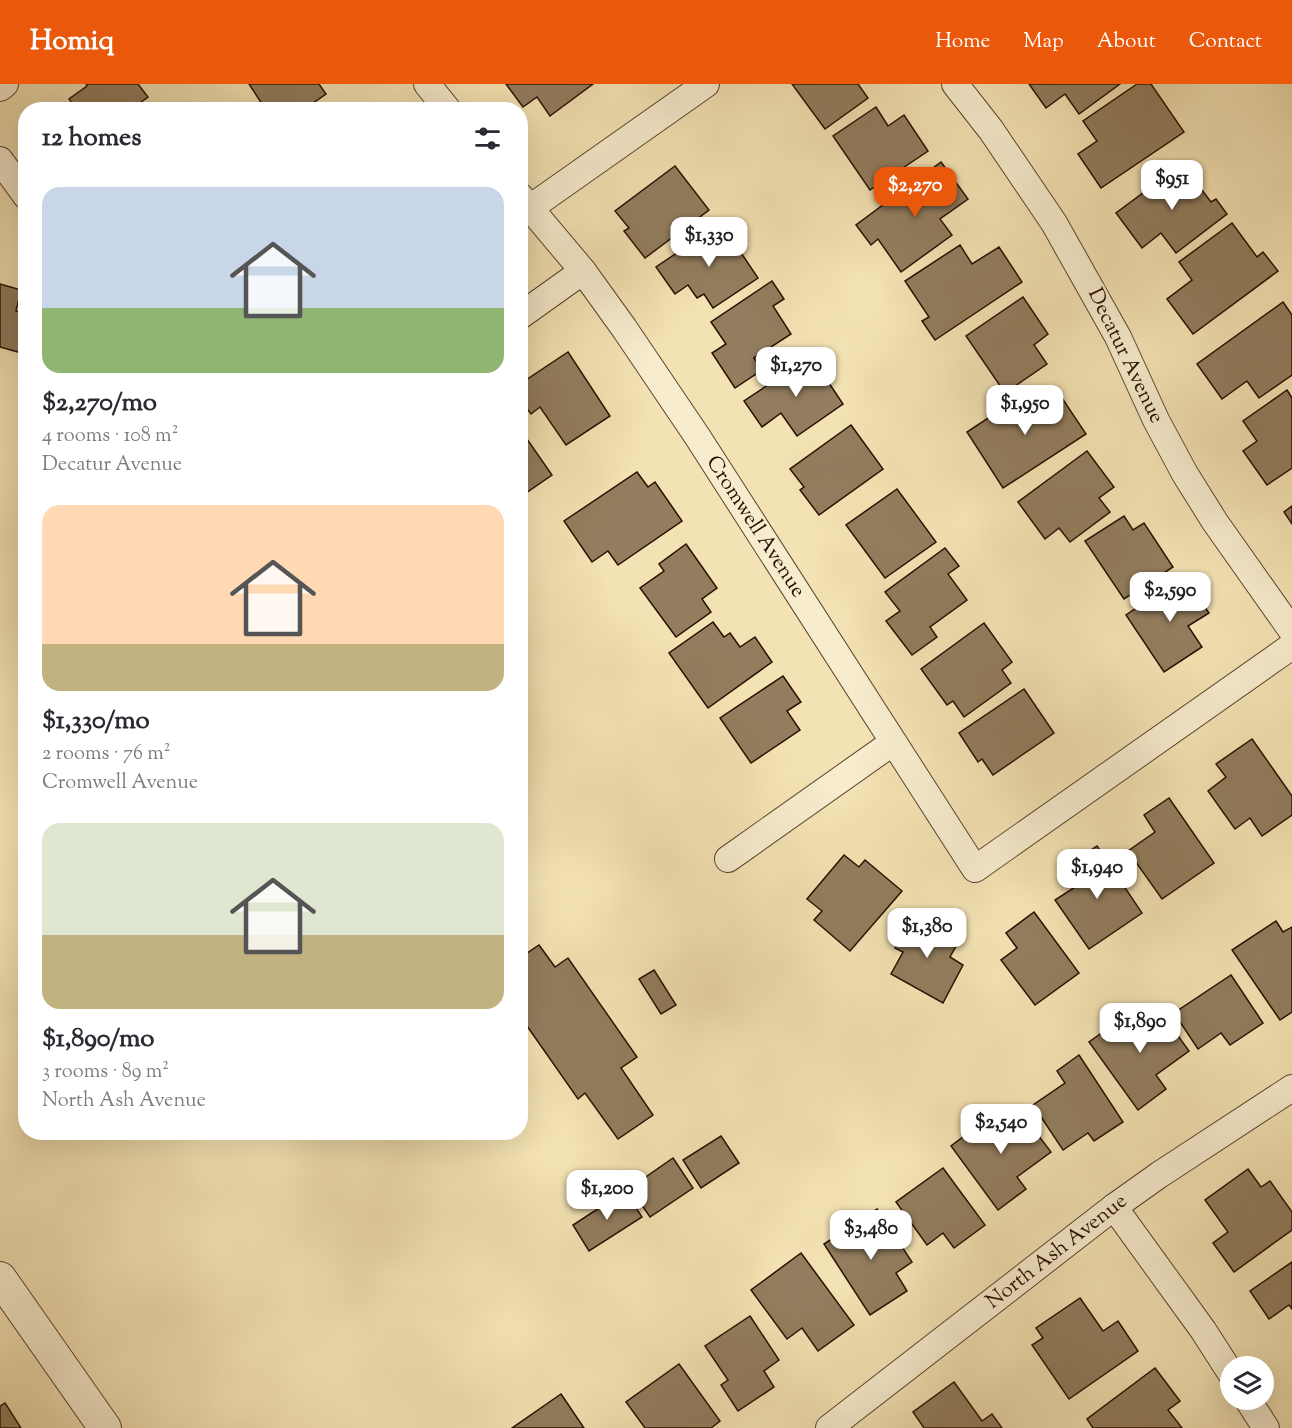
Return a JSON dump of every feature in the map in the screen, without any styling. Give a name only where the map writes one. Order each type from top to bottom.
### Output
[{"type":"street","points":[[0,88],[5,84]]},
{"type":"street","points":[[427,84],[442,102]]},
{"type":"street","points":[[528,200],[706,84]]},
{"type":"street","name":"Decatur Avenue","points":[[954,84],[991,130],[1054,223],[1118,337],[1156,420],[1185,474],[1215,522],[1292,630]]},
{"type":"street","points":[[0,160],[18,185]]},
{"type":"street","name":"Cromwell Avenue","points":[[528,206],[584,271],[697,436],[975,869],[1292,646]]},
{"type":"street","points":[[528,310],[584,271]]},
{"type":"street","points":[[728,860],[892,743]]},
{"type":"street","name":"North Ash Avenue","points":[[830,1428],[1114,1207],[1178,1162],[1292,1089]]},
{"type":"street","points":[[1114,1207],[1220,1356]]},
{"type":"street","points":[[4,1292],[105,1428]]},
{"type":"street","points":[[1254,1410],[1266,1428]]},
{"type":"building","points":[[86,84],[138,84],[148,97],[141,102],[71,102],[69,99],[87,86]]},
{"type":"building","points":[[249,84],[319,84],[326,94],[314,102],[261,102]]},
{"type":"building","points":[[506,84],[593,84],[550,116],[537,97],[528,103],[519,102]]},
{"type":"building","points":[[792,84],[858,84],[868,98],[825,129]]},
{"type":"building","points":[[1029,84],[1120,84],[1079,114],[1065,94],[1046,108]]},
{"type":"building","points":[[1137,84],[1151,84],[1184,132],[1101,188],[1078,154],[1097,141],[1083,121]]},
{"type":"building","points":[[876,107],[888,126],[904,115],[928,151],[870,190],[833,136]]},
{"type":"building","points":[[941,162],[968,199],[940,219],[952,235],[901,272],[878,239],[871,245],[856,225]]},
{"type":"building","points":[[1182,164],[1211,202],[1216,199],[1227,214],[1176,253],[1161,233],[1142,248],[1116,213]]},
{"type":"building","points":[[675,166],[709,210],[645,258],[624,231],[629,228],[615,211]]},
{"type":"building","points":[[721,223],[758,278],[713,308],[704,294],[697,298],[688,285],[675,294],[656,267]]},
{"type":"building","points":[[1232,223],[1257,257],[1263,252],[1278,271],[1193,334],[1167,299],[1192,280],[1179,262]]},
{"type":"building","points":[[960,245],[972,264],[999,247],[1022,282],[935,340],[922,321],[929,317],[905,281]]},
{"type":"building","points":[[772,281],[784,299],[773,306],[791,334],[754,358],[762,370],[735,388],[712,353],[726,344],[711,322]]},
{"type":"building","points":[[0,284],[18,289],[16,311],[18,312],[18,352],[0,347]]},
{"type":"building","points":[[1023,297],[1048,334],[1034,345],[1047,364],[1005,393],[966,336]]},
{"type":"building","points":[[1283,302],[1292,315],[1292,375],[1259,398],[1247,381],[1222,399],[1197,364]]},
{"type":"building","points":[[568,352],[610,416],[566,445],[540,407],[531,414],[528,410],[528,379]]},
{"type":"building","points":[[811,356],[843,404],[797,436],[781,413],[762,427],[744,401]]},
{"type":"building","points":[[1032,389],[1045,409],[1062,398],[1086,434],[1003,488],[967,432]]},
{"type":"building","points":[[1287,390],[1292,398],[1292,468],[1267,485],[1243,451],[1257,441],[1243,421]]},
{"type":"building","points":[[851,425],[883,469],[819,515],[800,490],[804,487],[790,469]]},
{"type":"building","points":[[528,440],[552,475],[528,492]]},
{"type":"building","points":[[1087,451],[1114,487],[1099,498],[1110,512],[1070,542],[1059,528],[1045,539],[1018,502]]},
{"type":"building","points":[[637,472],[648,487],[655,482],[682,521],[618,565],[608,551],[592,562],[564,521]]},
{"type":"building","points":[[897,489],[936,542],[885,578],[846,525]]},
{"type":"building","points":[[1292,506],[1292,524],[1284,512]]},
{"type":"building","points":[[1124,516],[1133,530],[1144,523],[1173,567],[1124,599],[1085,541]]},
{"type":"building","points":[[686,544],[717,588],[702,599],[711,612],[676,637],[640,588],[664,571],[659,564]]},
{"type":"building","points":[[945,548],[959,566],[948,574],[967,600],[930,627],[937,637],[912,655],[886,621],[900,611],[885,592]]},
{"type":"building","points":[[1184,576],[1209,613],[1188,626],[1202,647],[1164,672],[1126,615]]},
{"type":"building","points":[[713,622],[724,637],[730,633],[740,647],[755,637],[772,662],[708,708],[669,653]]},
{"type":"building","points":[[984,623],[1012,662],[1002,670],[1011,683],[964,717],[953,701],[947,705],[921,669]]},
{"type":"building","points":[[783,676],[801,702],[787,711],[800,730],[751,763],[720,718]]},
{"type":"building","points":[[1024,689],[1054,733],[993,775],[982,759],[978,762],[959,733]]},
{"type":"building","points":[[1252,739],[1292,796],[1292,815],[1262,836],[1250,818],[1235,829],[1208,791],[1226,777],[1216,764]]},
{"type":"building","points":[[1169,798],[1214,863],[1162,899],[1128,851],[1155,832],[1144,815]]},
{"type":"building","points":[[1097,846],[1142,913],[1089,949],[1055,900],[1083,882],[1071,863]]},
{"type":"building","points":[[844,855],[859,867],[865,860],[902,891],[850,951],[814,920],[822,911],[807,899]]},
{"type":"building","points":[[1034,912],[1079,973],[1035,1005],[1001,960],[1017,948],[1006,933]]},
{"type":"building","points":[[913,915],[959,941],[950,957],[963,965],[943,1003],[891,974],[903,952],[895,948]]},
{"type":"building","points":[[1276,921],[1283,932],[1292,927],[1292,1012],[1280,1020],[1232,950]]},
{"type":"building","points":[[539,945],[555,967],[568,958],[637,1057],[621,1068],[653,1115],[618,1139],[585,1093],[578,1099],[528,1027],[528,953]]},
{"type":"building","points":[[654,970],[676,1005],[661,1014],[639,979]]},
{"type":"building","points":[[1231,975],[1263,1023],[1230,1045],[1221,1033],[1198,1049],[1174,1013]]},
{"type":"building","points":[[1158,1008],[1189,1051],[1156,1075],[1166,1089],[1138,1110],[1089,1042],[1130,1013],[1137,1023]]},
{"type":"building","points":[[1079,1055],[1123,1122],[1094,1141],[1088,1133],[1063,1150],[1033,1105],[1065,1083],[1057,1071]]},
{"type":"building","points":[[1019,1110],[1051,1152],[1017,1177],[1026,1189],[998,1210],[951,1146],[995,1113],[1002,1122]]},
{"type":"building","points":[[721,1136],[739,1163],[701,1188],[683,1160]]},
{"type":"building","points":[[673,1158],[693,1188],[650,1217],[630,1188]]},
{"type":"building","points":[[943,1168],[985,1225],[954,1248],[943,1233],[927,1245],[896,1202]]},
{"type":"building","points":[[1248,1169],[1261,1187],[1270,1181],[1292,1212],[1292,1230],[1234,1272],[1213,1243],[1228,1232],[1205,1200]]},
{"type":"building","points":[[625,1191],[642,1217],[589,1251],[573,1225]]},
{"type":"building","points":[[877,1209],[912,1262],[896,1273],[907,1291],[870,1315],[824,1244]]},
{"type":"building","points":[[801,1253],[854,1325],[818,1351],[802,1328],[787,1339],[751,1290]]},
{"type":"building","points":[[1292,1262],[1292,1309],[1289,1305],[1269,1319],[1250,1291]]},
{"type":"building","points":[[1080,1298],[1103,1331],[1118,1321],[1138,1351],[1069,1399],[1032,1345],[1043,1338],[1036,1328]]},
{"type":"building","points":[[750,1316],[779,1360],[764,1371],[774,1387],[738,1411],[721,1385],[728,1380],[705,1346]]},
{"type":"building","points":[[679,1364],[720,1421],[711,1428],[645,1428],[626,1402]]},
{"type":"building","points":[[1155,1368],[1180,1401],[1168,1410],[1182,1428],[1093,1428],[1087,1419]]},
{"type":"building","points":[[954,1382],[982,1421],[992,1414],[1002,1428],[924,1428],[913,1412]]},
{"type":"building","points":[[561,1394],[584,1428],[512,1428]]},
{"type":"building","points":[[5,1403],[21,1428],[0,1428],[0,1406]]}]
